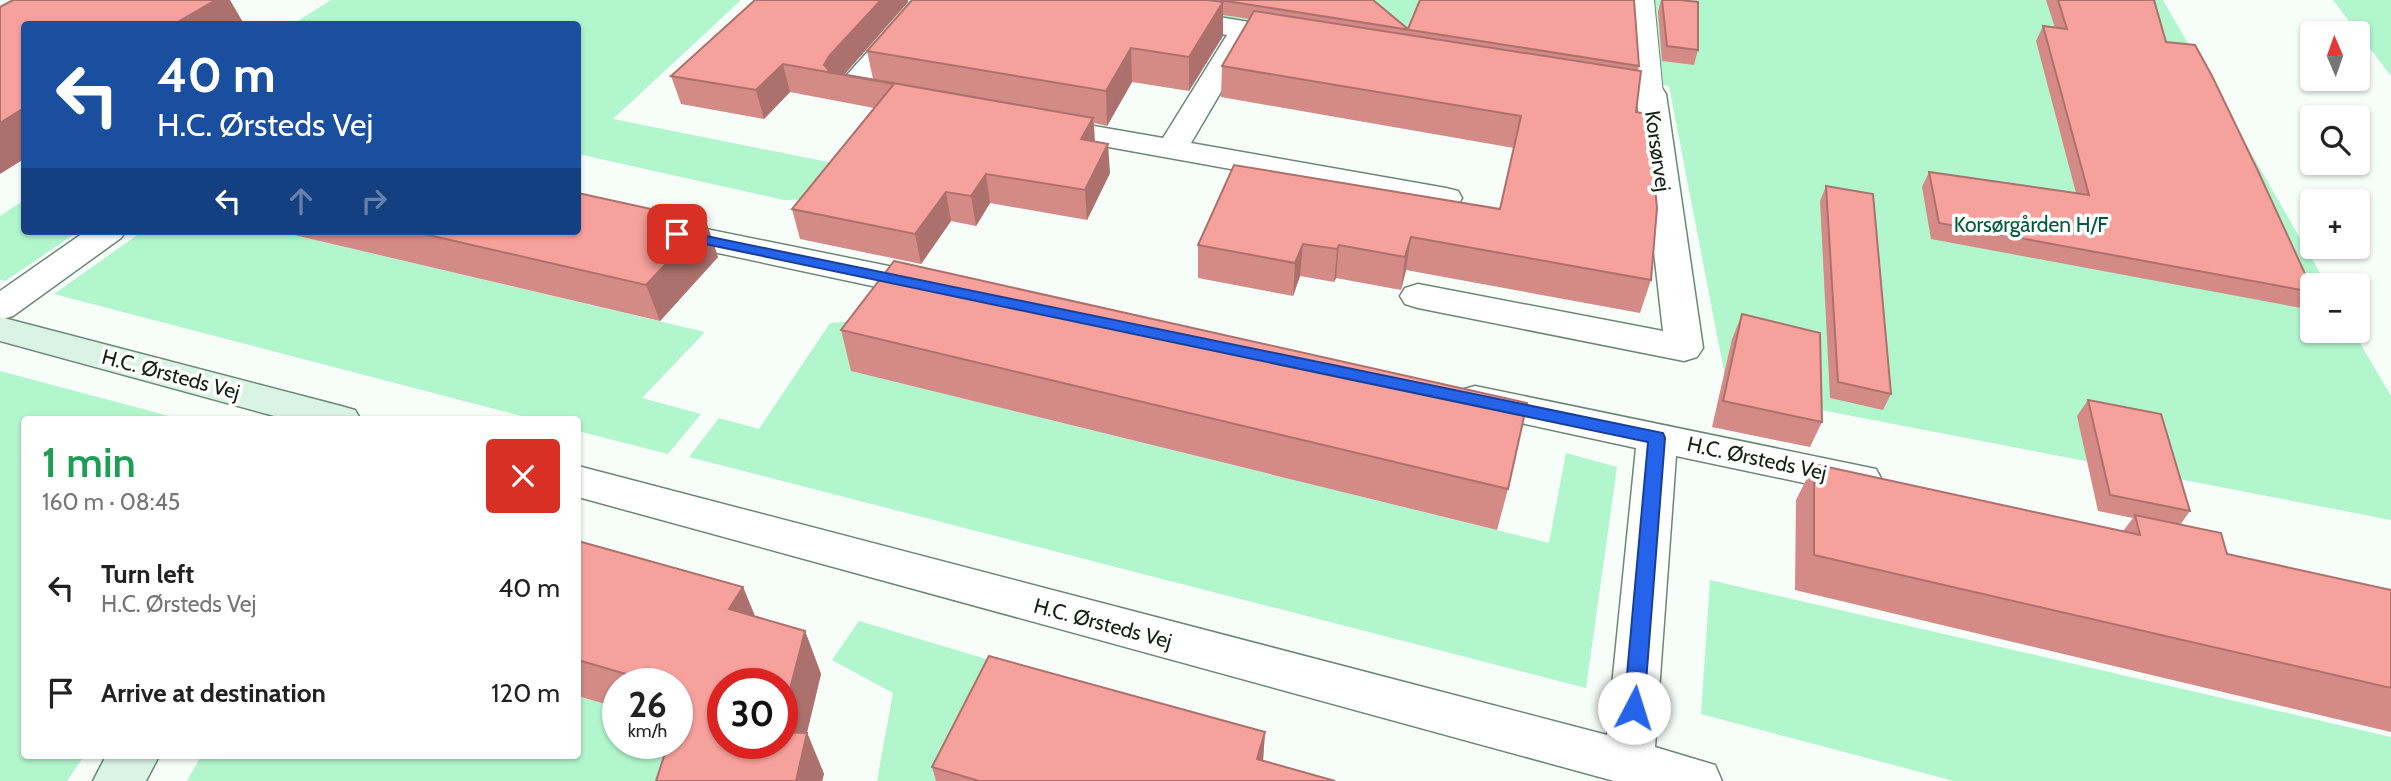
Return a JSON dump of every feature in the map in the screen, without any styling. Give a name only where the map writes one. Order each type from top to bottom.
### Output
[{"type":"street","points":[[902,102],[848,92],[929,0]]},
{"type":"street","points":[[1064,0],[1324,42]]},
{"type":"street","points":[[1172,149],[1244,29]]},
{"type":"street","name":"Korsørvej","points":[[1418,296],[1684,348],[1651,94],[1561,79]]},
{"type":"street","points":[[1010,121],[1446,198]]},
{"type":"street","points":[[581,214],[962,293]]},
{"type":"street","points":[[0,308],[102,235]]},
{"type":"street","name":"H.C. Ørsteds Vej","points":[[0,328],[326,416]]},
{"type":"street","name":"H.C. Ørsteds Vej","points":[[1439,392],[1902,489]]},
{"type":"street","name":"H.C. Ørsteds Vej","points":[[1629,762],[1657,438]]},
{"type":"street","name":"H.C. Ørsteds Vej","points":[[581,483],[1697,781]]},
{"type":"street","points":[[118,781],[132,759]]},
{"type":"lane","points":[[1643,0],[1651,94]]},
{"type":"green space","points":[[331,0],[741,0],[613,119],[848,166],[824,199],[784,200],[581,155],[581,21],[298,21]]},
{"type":"green space","name":"Korsørgården H/F","points":[[1099,0],[2163,0],[2300,238],[2300,259],[2312,259],[2320,273],[2300,273],[2300,343],[2360,343],[2391,396],[2391,520],[1728,392],[1669,86]]},
{"type":"green space","points":[[2333,0],[2391,0],[2391,76],[2370,48],[2370,21],[2349,21]]},
{"type":"green space","points":[[21,202],[21,235],[73,235],[5,281],[0,280],[0,216]]},
{"type":"green space","points":[[137,235],[294,235],[705,332],[642,398],[701,414],[668,454],[581,432],[581,416],[522,416],[54,294]]},
{"type":"green space","points":[[858,321],[852,371],[1549,543],[1566,453],[1617,467],[1586,688],[689,457],[719,418],[759,429],[830,323]]},
{"type":"green space","points":[[0,371],[169,416],[21,416],[21,759],[82,759],[67,781],[0,781]]},
{"type":"green space","points":[[1710,580],[2391,737],[2391,781],[1954,781],[1701,714]]},
{"type":"green space","points":[[859,621],[1003,664],[997,699],[957,781],[877,781],[893,693],[832,660]]},
{"type":"green space","points":[[581,697],[602,703],[602,759],[683,759],[692,781],[187,781],[199,759],[581,759]]},
{"type":"building","points":[[13,0],[216,0],[179,21],[21,21],[21,110],[0,123],[0,7]]},
{"type":"building","points":[[755,0],[881,0],[829,56],[824,65],[830,72],[1093,118],[1081,139],[1108,144],[1085,190],[986,174],[971,196],[946,192],[915,234],[792,209],[894,84],[783,64],[756,90],[671,76]]},
{"type":"building","points":[[912,0],[1223,2],[1189,57],[1131,48],[1106,91],[867,51]]},
{"type":"building","points":[[1220,0],[1373,0],[1408,29],[1420,0],[1634,0],[1639,66]]},
{"type":"building","points":[[1662,0],[1698,2],[1698,50],[1667,46]]},
{"type":"building","points":[[2058,0],[2154,0],[2166,42],[2195,45],[2258,171],[2305,273],[2300,273],[2300,290],[1939,223],[1929,172],[2089,195],[2043,26],[2067,29]]},
{"type":"building","points":[[1254,11],[1641,71],[1636,112],[1648,114],[1657,208],[1651,280],[1411,237],[1405,257],[1339,245],[1337,249],[1303,244],[1295,263],[1198,245],[1234,165],[1500,209],[1521,116],[1222,66]]},
{"type":"building","points":[[1826,186],[1873,194],[1891,394],[1838,382]]},
{"type":"building","points":[[581,194],[706,221],[646,285],[428,235],[581,235]]},
{"type":"building","points":[[894,261],[1527,403],[1508,489],[841,330]]},
{"type":"building","points":[[1742,314],[1820,333],[1822,422],[1723,401]]},
{"type":"building","points":[[2088,400],[2161,414],[2190,511],[2110,495]]},
{"type":"building","points":[[1814,464],[2140,535],[2135,515],[2221,533],[2227,554],[2391,590],[2391,688],[1814,555]]},
{"type":"building","points":[[581,542],[743,587],[729,609],[805,631],[795,668],[707,668],[707,759],[798,759],[798,733],[807,733],[796,781],[656,781],[663,759],[693,759],[693,668],[605,668],[581,661]]},
{"type":"building","points":[[989,656],[1265,732],[1257,759],[1335,781],[979,781],[932,767]]},
{"type":"route","points":[[677,234],[1657,438],[1634,708]]}]
